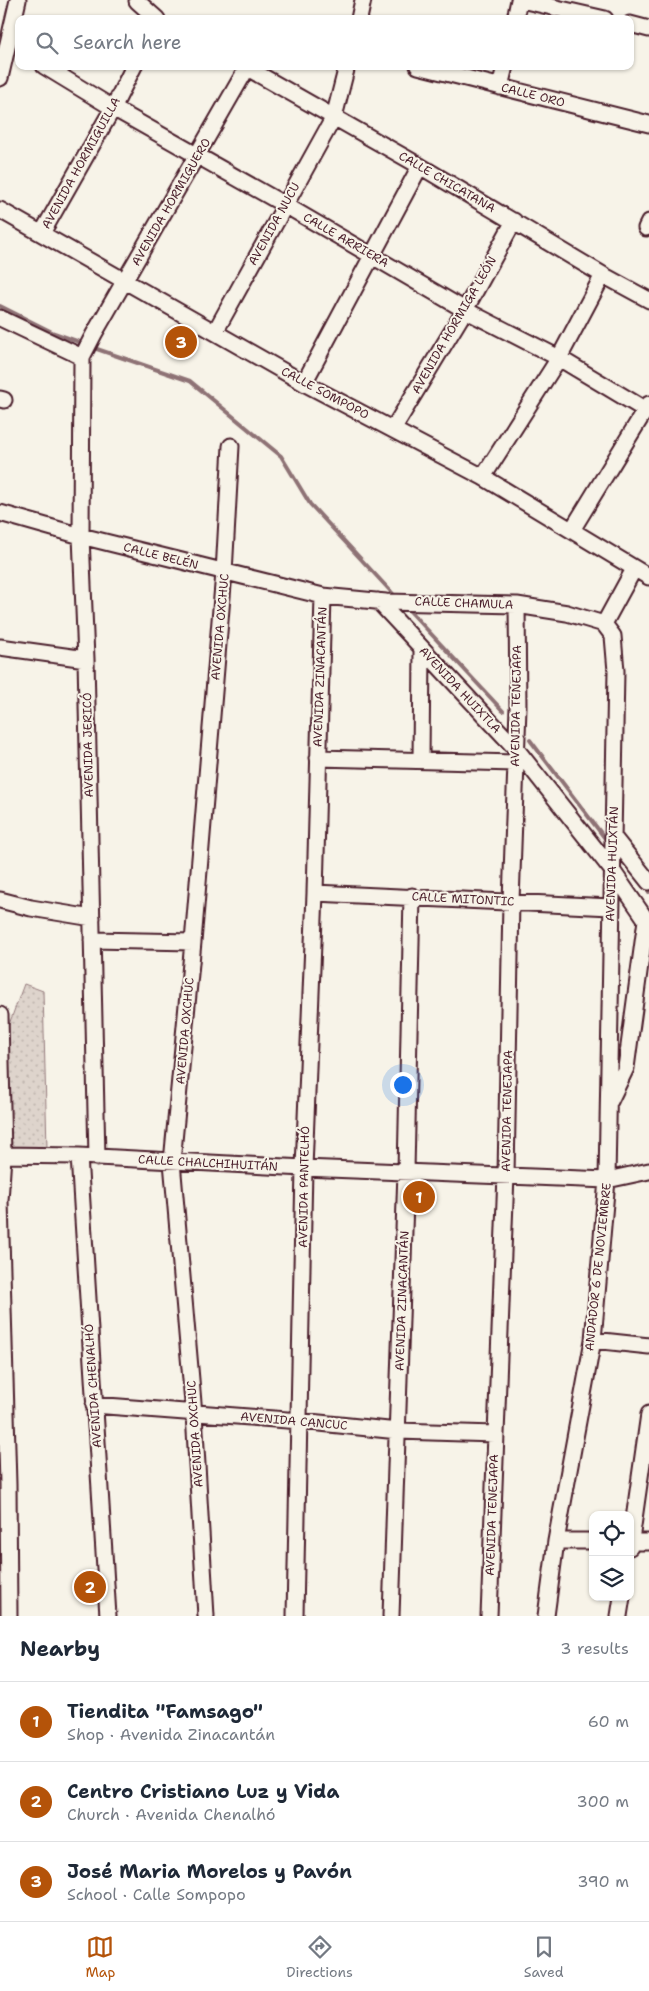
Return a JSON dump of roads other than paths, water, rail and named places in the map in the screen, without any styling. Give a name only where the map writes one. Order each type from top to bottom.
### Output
[{"type":"street","points":[[0,78],[18,0]]},
{"type":"street","points":[[359,15],[363,0]]},
{"type":"street","points":[[516,15],[520,0],[587,15]]},
{"type":"street","points":[[137,1],[153,15]]},
{"type":"street","points":[[634,25],[649,29]]},
{"type":"street","name":"CALLE ARRIERA","points":[[51,70],[113,108],[465,310],[559,358],[648,409]]},
{"type":"street","name":"AVENIDA HORMIGUILLA","points":[[42,233],[113,108],[132,70]]},
{"type":"street","name":"AVENIDA HORMIGUERO","points":[[94,334],[126,281],[244,70]]},
{"type":"street","name":"CALLE CHICATANA","points":[[251,70],[649,300]]},
{"type":"street","name":"AVENIDA NUCU","points":[[215,332],[334,117],[346,70]]},
{"type":"street","name":"CALLE ORO","points":[[434,70],[649,124]]},
{"type":"street","points":[[500,87],[503,70]]},
{"type":"street","points":[[304,382],[420,166]]},
{"type":"street","name":"CALLE SOMPOPO","points":[[0,210],[304,382],[482,477],[649,577]]},
{"type":"street","name":"AVENIDA HORMIGA LEÓN","points":[[393,429],[465,310],[514,221]]},
{"type":"street","points":[[482,477],[559,358],[603,275]]},
{"type":"street","points":[[0,318],[84,355]]},
{"type":"street","name":"AVENIDA JERICÓ","points":[[94,334],[84,355],[81,536],[86,659],[97,1158]]},
{"type":"street","points":[[572,530],[648,409]]},
{"type":"street","name":"AVENIDA OXCHUC","points":[[206,1616],[194,1414],[172,1162],[193,942],[224,572],[231,446]]},
{"type":"street","name":"CALLE BELÉN","points":[[0,513],[81,536],[323,596]]},
{"type":"street","points":[[604,624],[634,569]]},
{"type":"street","name":"CALLE CHAMULA","points":[[323,596],[382,602],[406,601],[517,605],[567,613],[604,624]]},
{"type":"street","name":"AVENIDA ZINACANTÁN","points":[[318,758],[323,596]]},
{"type":"street","name":"AVENIDA HUIXTLA","points":[[382,602],[612,870],[647,922]]},
{"type":"street","name":"AVENIDA TENEJAPA","points":[[489,1616],[506,1175],[511,901],[516,757],[517,605]]},
{"type":"street","name":"AVENIDA HUIXTÁN","points":[[604,624],[613,636],[616,670],[608,1107]]},
{"type":"street","points":[[0,647],[86,659]]},
{"type":"street","points":[[421,760],[422,650]]},
{"type":"street","points":[[318,758],[421,760],[516,757]]},
{"type":"street","name":"AVENIDA PANTELHÓ","points":[[295,1616],[304,1168],[315,893],[318,758]]},
{"type":"street","points":[[614,838],[649,882]]},
{"type":"street","name":"CALLE MITONTIC","points":[[315,893],[412,896],[611,907]]},
{"type":"street","name":"AVENIDA ZINACANTÁN","points":[[391,1616],[406,1171],[412,896]]},
{"type":"street","points":[[0,900],[31,908],[92,918]]},
{"type":"street","name":"ANDADOR 6 DE NOVIEMBRE","points":[[546,1616],[556,1541],[592,1340],[607,1180],[608,1107],[626,1068],[647,922]]},
{"type":"street","points":[[92,940],[193,942]]},
{"type":"street","points":[[1,1016],[2,1156],[0,1201],[2,1380],[9,1616]]},
{"type":"street","name":"CALLE CHALCHIHUITÁN","points":[[2,1156],[79,1156],[172,1162],[607,1180],[649,1171]]},
{"type":"street","name":"AVENIDA CHENALHÓ","points":[[79,1156],[108,1616]]},
{"type":"street","points":[[592,1340],[649,1346]]},
{"type":"street","name":"AVENIDA CANCUC","points":[[94,1405],[300,1421],[398,1431],[495,1434]]},
{"type":"street","points":[[634,1522],[649,1414]]},
{"type":"street","points":[[556,1541],[589,1541]]},
{"type":"street","points":[[634,1544],[649,1542]]},
{"type":"street","points":[[619,1616],[621,1601]]},
{"type":"waterway","points":[[0,306],[54,333],[85,344]]},
{"type":"waterway","points":[[91,347],[190,381],[281,456],[310,504],[396,597]]},
{"type":"waterway","points":[[406,607],[503,711]]},
{"type":"waterway","points":[[530,740],[607,841]]},
{"type":"waterway","points":[[644,885],[649,892]]},
{"type":"place","name":"José Maria Morelos y Pavón","points":[[181,342]]},
{"type":"place","name":"Tiendita \"Famsago\"","points":[[419,1197]]},
{"type":"place","name":"Centro Cristiano Luz y Vida","points":[[90,1587]]}]
